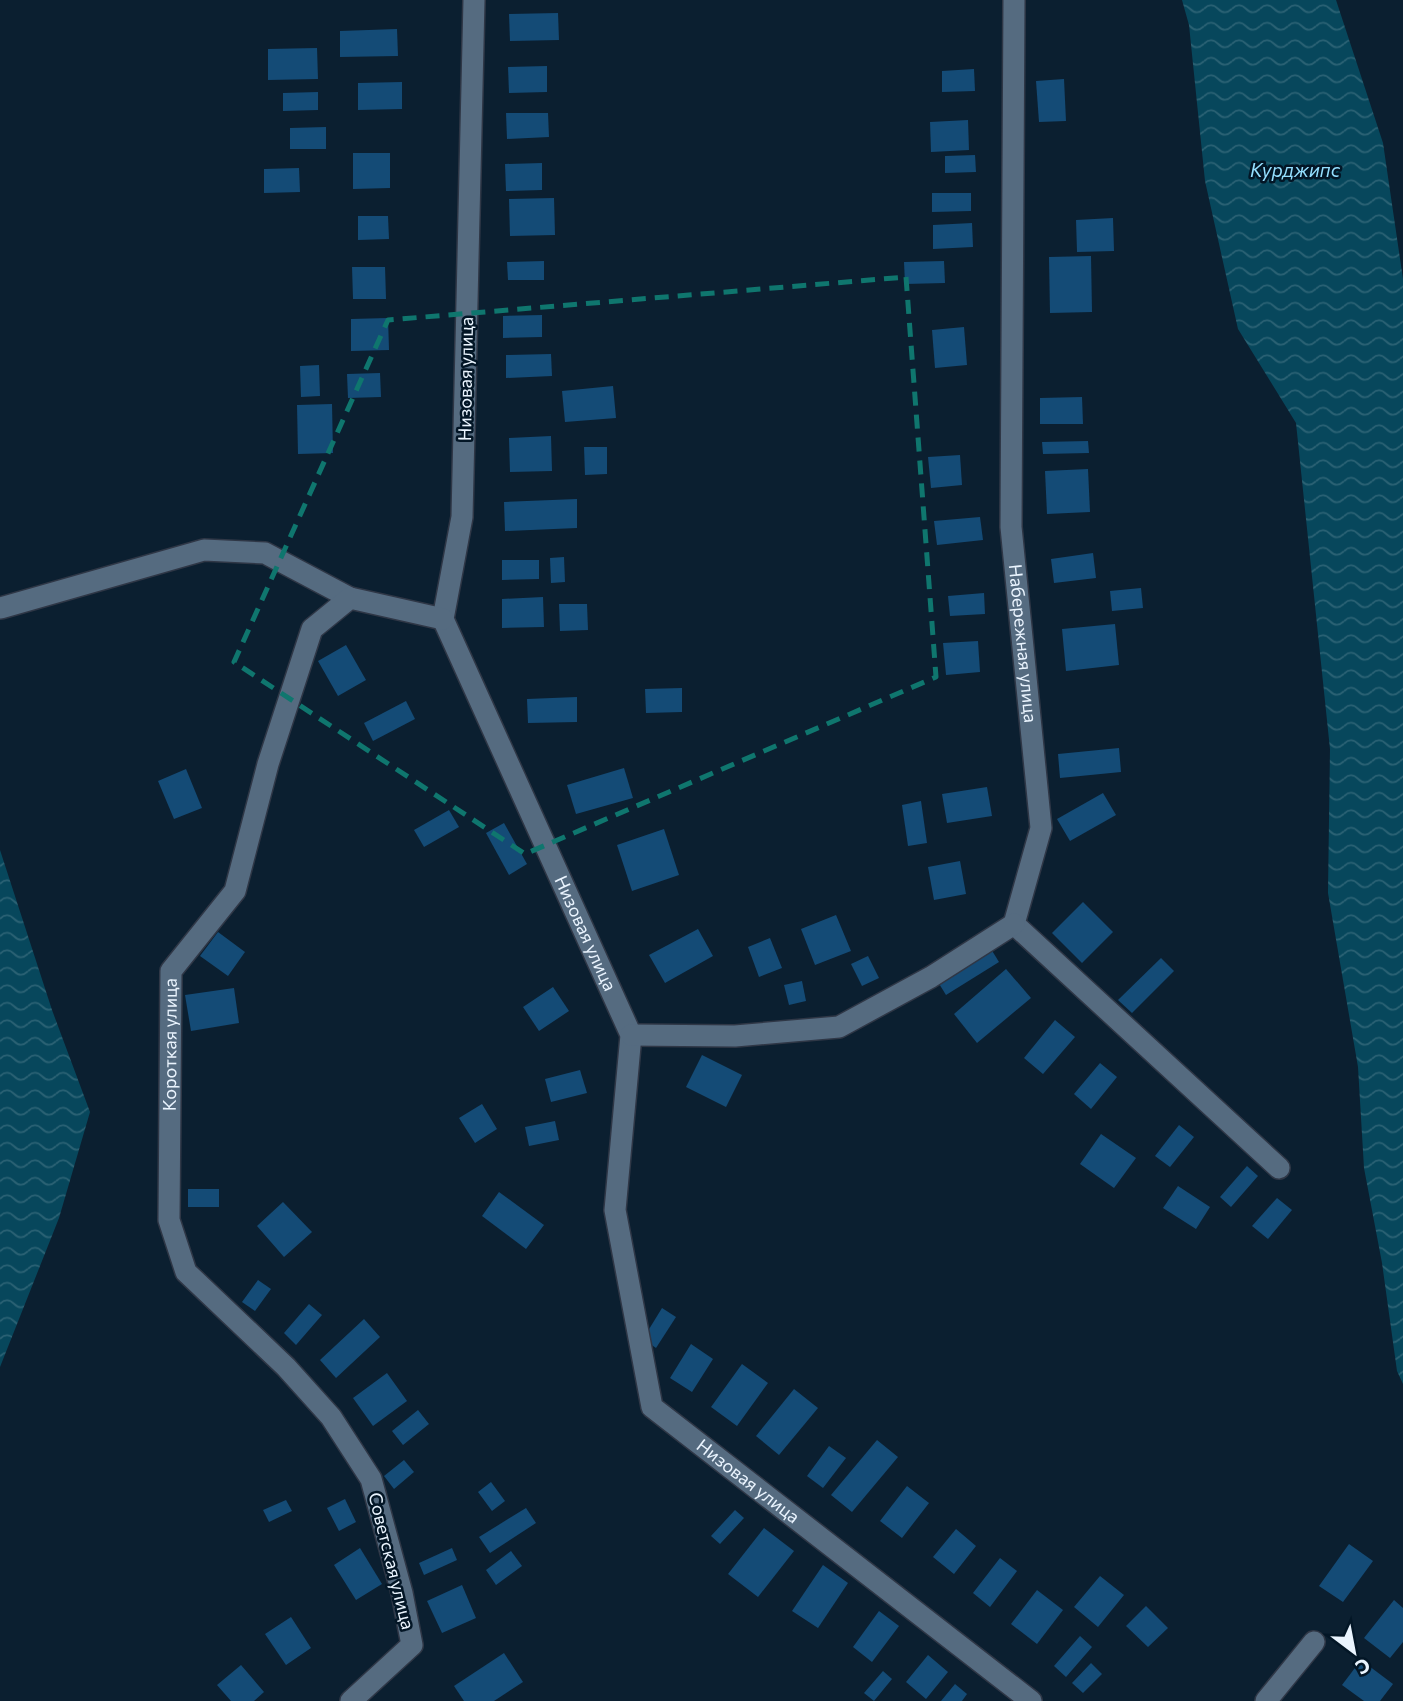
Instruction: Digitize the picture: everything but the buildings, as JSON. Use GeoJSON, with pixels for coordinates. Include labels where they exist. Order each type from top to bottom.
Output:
{"type":"FeatureCollection","features":[{"type":"Feature","properties":{"kind":"street","name":"Низовая улица"},"geometry":{"type":"LineString","coordinates":[[474,0],[462,517],[443,619],[631,1035],[615,1210],[652,1407],[1031,1701]]}},
{"type":"Feature","properties":{"kind":"street","name":"Набережная улица"},"geometry":{"type":"LineString","coordinates":[[1014,0],[1011,527],[1041,828],[1014,924]]}},
{"type":"Feature","properties":{"kind":"street"},"geometry":{"type":"LineString","coordinates":[[0,607],[204,550],[265,553],[350,598],[443,619]]}},
{"type":"Feature","properties":{"kind":"street","name":"Короткая улица"},"geometry":{"type":"LineString","coordinates":[[350,598],[312,629],[268,764],[235,891],[172,971],[169,1220],[186,1272],[286,1367],[331,1417],[371,1479]]}},
{"type":"Feature","properties":{"kind":"street"},"geometry":{"type":"LineString","coordinates":[[631,1035],[735,1036],[839,1027],[931,977],[1014,924],[1279,1168]]}},
{"type":"Feature","properties":{"kind":"street","name":"Советская улица"},"geometry":{"type":"LineString","coordinates":[[351,1701],[412,1645],[402,1593],[371,1479]]}},
{"type":"Feature","properties":{"kind":"street"},"geometry":{"type":"LineString","coordinates":[[1266,1701],[1314,1643]]}},
{"type":"Feature","properties":{"kind":"highlighted area"},"geometry":{"type":"Polygon","coordinates":[[[906,277],[936,677],[525,854],[234,662],[388,320],[906,277]]]}},
{"type":"Feature","properties":{"kind":"water","name":"Курджипс"},"geometry":{"type":"Polygon","coordinates":[[[1182,0],[1336,0],[1383,143],[1403,279],[1403,1384],[1397,1371],[1382,1263],[1364,1168],[1358,1067],[1328,893],[1330,749],[1296,423],[1238,329],[1205,181],[1189,25],[1182,0]]]}},
{"type":"Feature","properties":{"kind":"water"},"geometry":{"type":"Polygon","coordinates":[[[0,850],[52,1010],[90,1112],[59,1218],[0,1367],[0,850]]]}}]}
